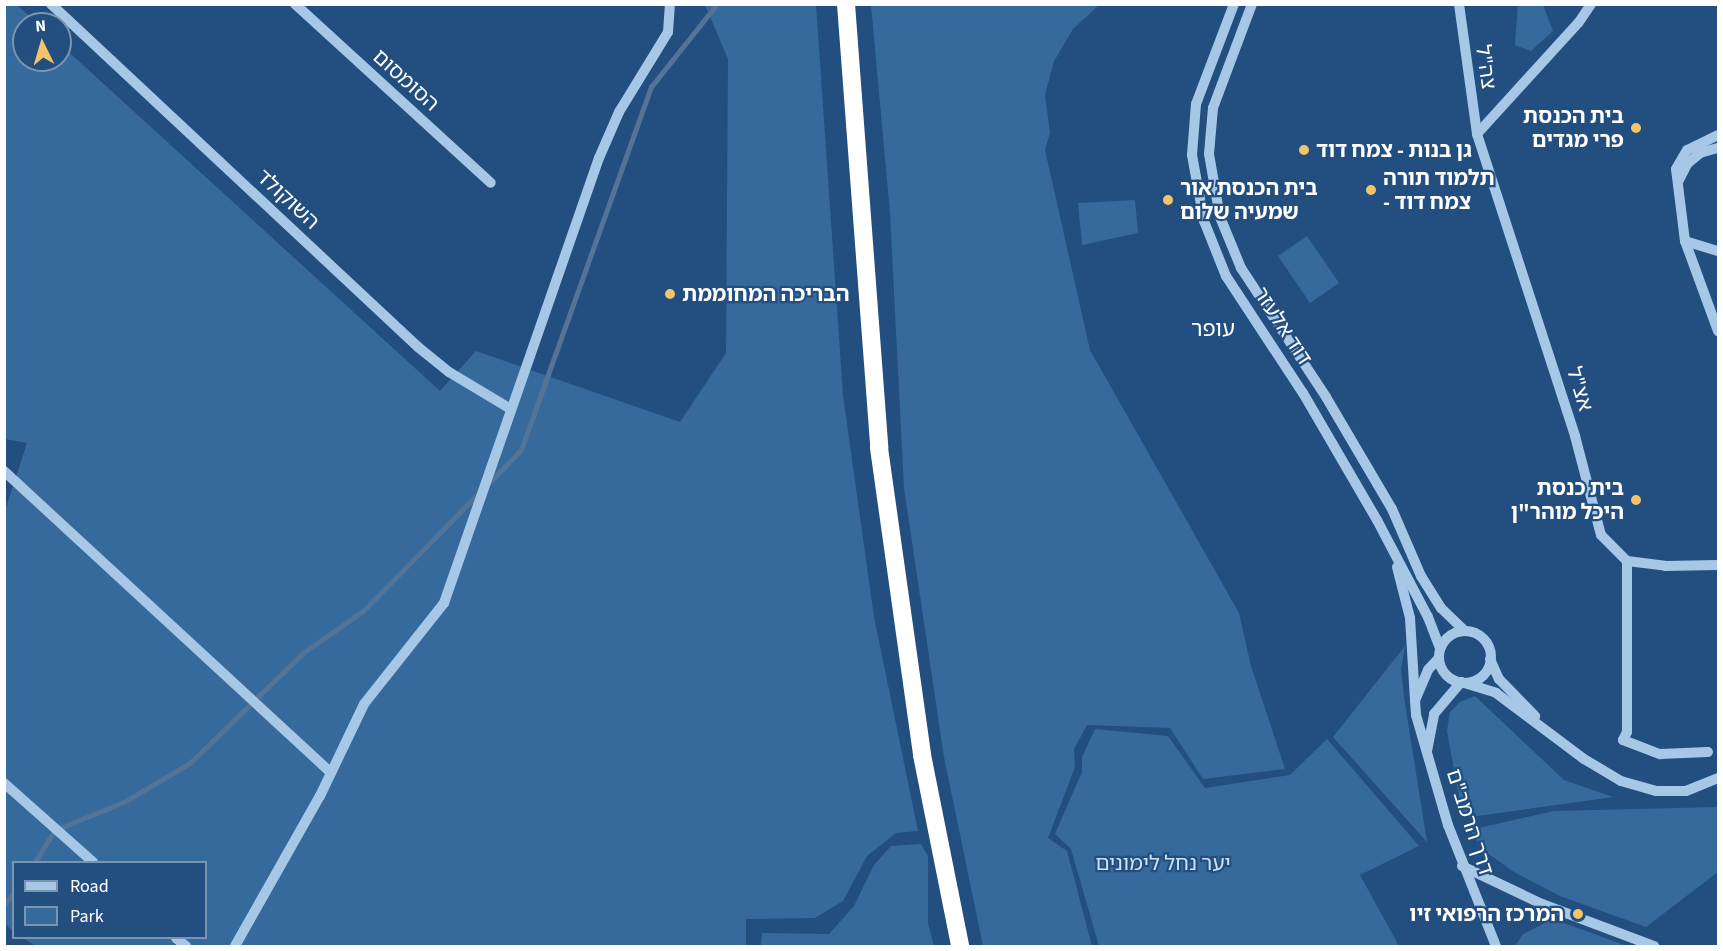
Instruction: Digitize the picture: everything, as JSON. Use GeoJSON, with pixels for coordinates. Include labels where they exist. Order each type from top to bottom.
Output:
{"type":"FeatureCollection","features":[{"type":"Feature","properties":{"kind":"highway"},"geometry":{"type":"LineString","coordinates":[[846,4],[881,458],[922,755],[960,946]]}},
{"type":"Feature","properties":{"kind":"street","name":"השוקולד"},"geometry":{"type":"LineString","coordinates":[[51,4],[418,348],[449,372],[509,408]]}},
{"type":"Feature","properties":{"kind":"street","name":"הסומסום"},"geometry":{"type":"LineString","coordinates":[[295,4],[491,183]]}},
{"type":"Feature","properties":{"kind":"street"},"geometry":{"type":"LineString","coordinates":[[235,946],[331,773],[364,704],[444,603],[509,408],[599,158],[619,112],[668,32],[670,4]]}},
{"type":"Feature","properties":{"kind":"street","name":"דוד אלעזר"},"geometry":{"type":"LineString","coordinates":[[1234,4],[1202,84],[1192,130],[1196,184],[1204,221],[1226,276],[1303,393],[1377,520],[1428,617],[1440,654]]}},
{"type":"Feature","properties":{"kind":"street","name":"דוד אלעזר"},"geometry":{"type":"LineString","coordinates":[[1252,4],[1213,108],[1209,154],[1220,217],[1241,268],[1326,397],[1392,509],[1441,609],[1465,631]]}},
{"type":"Feature","properties":{"kind":"street","name":"צה\"ל"},"geometry":{"type":"LineString","coordinates":[[1459,4],[1477,134]]}},
{"type":"Feature","properties":{"kind":"street"},"geometry":{"type":"LineString","coordinates":[[1477,134],[1580,22],[1591,4]]}},
{"type":"Feature","properties":{"kind":"street","name":"אצ\"ל"},"geometry":{"type":"LineString","coordinates":[[1477,134],[1581,456],[1601,535],[1627,561]]}},
{"type":"Feature","properties":{"kind":"street"},"geometry":{"type":"LineString","coordinates":[[1719,135],[1695,144],[1680,159],[1677,192],[1685,241],[1719,331]]}},
{"type":"Feature","properties":{"kind":"street"},"geometry":{"type":"LineString","coordinates":[[1677,192],[1687,164],[1700,153],[1719,148]]}},
{"type":"Feature","properties":{"kind":"street"},"geometry":{"type":"LineString","coordinates":[[1685,241],[1719,251]]}},
{"type":"Feature","properties":{"kind":"street"},"geometry":{"type":"LineString","coordinates":[[4,471],[331,773]]}},
{"type":"Feature","properties":{"kind":"street","name":"דרך הרמב\"ם"},"geometry":{"type":"LineString","coordinates":[[1377,520],[1396,566],[1410,618],[1415,700],[1427,754],[1462,866],[1490,941],[1496,946]]}},
{"type":"Feature","properties":{"kind":"street"},"geometry":{"type":"LineString","coordinates":[[1708,752],[1660,754],[1623,740],[1627,732],[1627,561],[1665,566],[1719,565]]}},
{"type":"Feature","properties":{"kind":"street"},"geometry":{"type":"LineString","coordinates":[[1415,700],[1428,670],[1440,654],[1448,637],[1465,631],[1481,636],[1499,679],[1558,741]]}},
{"type":"Feature","properties":{"kind":"street"},"geometry":{"type":"LineString","coordinates":[[1440,654],[1445,674],[1461,682],[1496,693],[1558,741],[1605,773],[1640,788],[1686,790],[1719,778]]}},
{"type":"Feature","properties":{"kind":"street"},"geometry":{"type":"LineString","coordinates":[[1461,682],[1483,675],[1490,659]]}},
{"type":"Feature","properties":{"kind":"street","name":"דרך הרמב\"ם"},"geometry":{"type":"LineString","coordinates":[[1427,754],[1434,714],[1461,682]]}},
{"type":"Feature","properties":{"kind":"street"},"geometry":{"type":"LineString","coordinates":[[4,783],[92,861]]}},
{"type":"Feature","properties":{"kind":"street"},"geometry":{"type":"LineString","coordinates":[[1462,866],[1542,904],[1654,946]]}},
{"type":"Feature","properties":{"kind":"street","name":"דרך הרמב\"ם"},"geometry":{"type":"LineString","coordinates":[[1490,941],[1497,937],[1502,946]]}},
{"type":"Feature","properties":{"kind":"green space"},"geometry":{"type":"Polygon","coordinates":[[[5,5],[17,5],[25,12],[12,12],[12,72],[72,72],[72,55],[440,391],[476,351],[680,422],[726,353],[728,59],[705,5],[816,5],[843,395],[874,617],[918,831],[896,833],[867,856],[843,901],[815,918],[746,919],[746,946],[36,946],[25,939],[207,939],[207,861],[12,861],[12,930],[5,924],[4,514],[27,443],[5,439],[5,5]]]}},
{"type":"Feature","properties":{"kind":"green space"},"geometry":{"type":"Polygon","coordinates":[[[871,5],[1099,5],[1073,29],[1054,61],[1045,95],[1050,133],[1045,150],[1090,350],[1239,613],[1251,666],[1285,769],[1203,779],[1170,728],[1087,725],[1074,749],[1075,767],[1048,838],[1067,851],[1092,946],[983,946],[944,757],[904,488],[890,213],[871,5]]]}},
{"type":"Feature","properties":{"kind":"green space"},"geometry":{"type":"Polygon","coordinates":[[[1518,5],[1543,5],[1553,31],[1531,51],[1515,45],[1518,5]]]}},
{"type":"Feature","properties":{"kind":"green space"},"geometry":{"type":"Polygon","coordinates":[[[1135,200],[1138,233],[1082,245],[1078,203],[1135,200]]]}},
{"type":"Feature","properties":{"kind":"green space"},"geometry":{"type":"Polygon","coordinates":[[[1307,236],[1339,283],[1310,303],[1278,256],[1307,236]]]}},
{"type":"Feature","properties":{"kind":"green space"},"geometry":{"type":"Polygon","coordinates":[[[1405,646],[1401,669],[1404,697],[1427,842],[1333,737],[1405,646]]]}},
{"type":"Feature","properties":{"kind":"green space"},"geometry":{"type":"Polygon","coordinates":[[[1475,696],[1564,780],[1613,797],[1463,818],[1447,731],[1450,712],[1460,702],[1475,696]]]}},
{"type":"Feature","properties":{"kind":"green space","name":"יער נחל לימונים"},"geometry":{"type":"Polygon","coordinates":[[[1095,729],[1168,736],[1205,788],[1290,775],[1327,739],[1419,846],[1360,875],[1399,946],[1099,946],[1071,849],[1055,834],[1082,772],[1082,757],[1095,729]]]}},
{"type":"Feature","properties":{"kind":"green space"},"geometry":{"type":"Polygon","coordinates":[[[1718,807],[1718,872],[1646,927],[1560,896],[1514,872],[1483,850],[1470,830],[1554,811],[1718,807]]]}},
{"type":"Feature","properties":{"kind":"green space"},"geometry":{"type":"Polygon","coordinates":[[[921,844],[928,856],[928,923],[934,946],[761,946],[762,933],[829,934],[854,906],[874,865],[891,846],[921,844]]]}},
{"type":"Feature","properties":{"kind":"green space"},"geometry":{"type":"Polygon","coordinates":[[[1547,922],[1564,923],[1627,946],[1515,946],[1523,934],[1547,922]]]}},
{"type":"Feature","properties":{"kind":"waterway"},"geometry":{"type":"LineString","coordinates":[[489,483],[521,450],[651,87],[717,4]]}},
{"type":"Feature","properties":{"kind":"waterway"},"geometry":{"type":"LineString","coordinates":[[36,861],[55,830],[124,802],[190,763],[303,653],[363,611],[479,493]]}},
{"type":"Feature","properties":{"kind":"waterway"},"geometry":{"type":"LineString","coordinates":[[4,905],[12,895]]}},
{"type":"Feature","properties":{"kind":"place","name":"בית הכנסת פרי מגדים"},"geometry":{"type":"Point","coordinates":[1636,128]}},
{"type":"Feature","properties":{"kind":"place","name":"גן בנות - צמח דוד"},"geometry":{"type":"Point","coordinates":[1304,150]}},
{"type":"Feature","properties":{"kind":"place","name":"תלמוד תורה - צמח דוד"},"geometry":{"type":"Point","coordinates":[1371,190]}},
{"type":"Feature","properties":{"kind":"place","name":"בית הכנסת אור שמעיה שלום"},"geometry":{"type":"Point","coordinates":[1168,200]}},
{"type":"Feature","properties":{"kind":"place","name":"הבריכה המחוממת"},"geometry":{"type":"Point","coordinates":[670,294]}},
{"type":"Feature","properties":{"kind":"place","name":"בית כנסת היכל מוהר\"ן"},"geometry":{"type":"Point","coordinates":[1636,500]}},
{"type":"Feature","properties":{"kind":"place","name":"המרכז הרפואי זיו"},"geometry":{"type":"Point","coordinates":[1578,914]}},
{"type":"Feature","properties":{"kind":"district","name":"עופר"},"geometry":{"type":"Point","coordinates":[1213,330]}}]}
